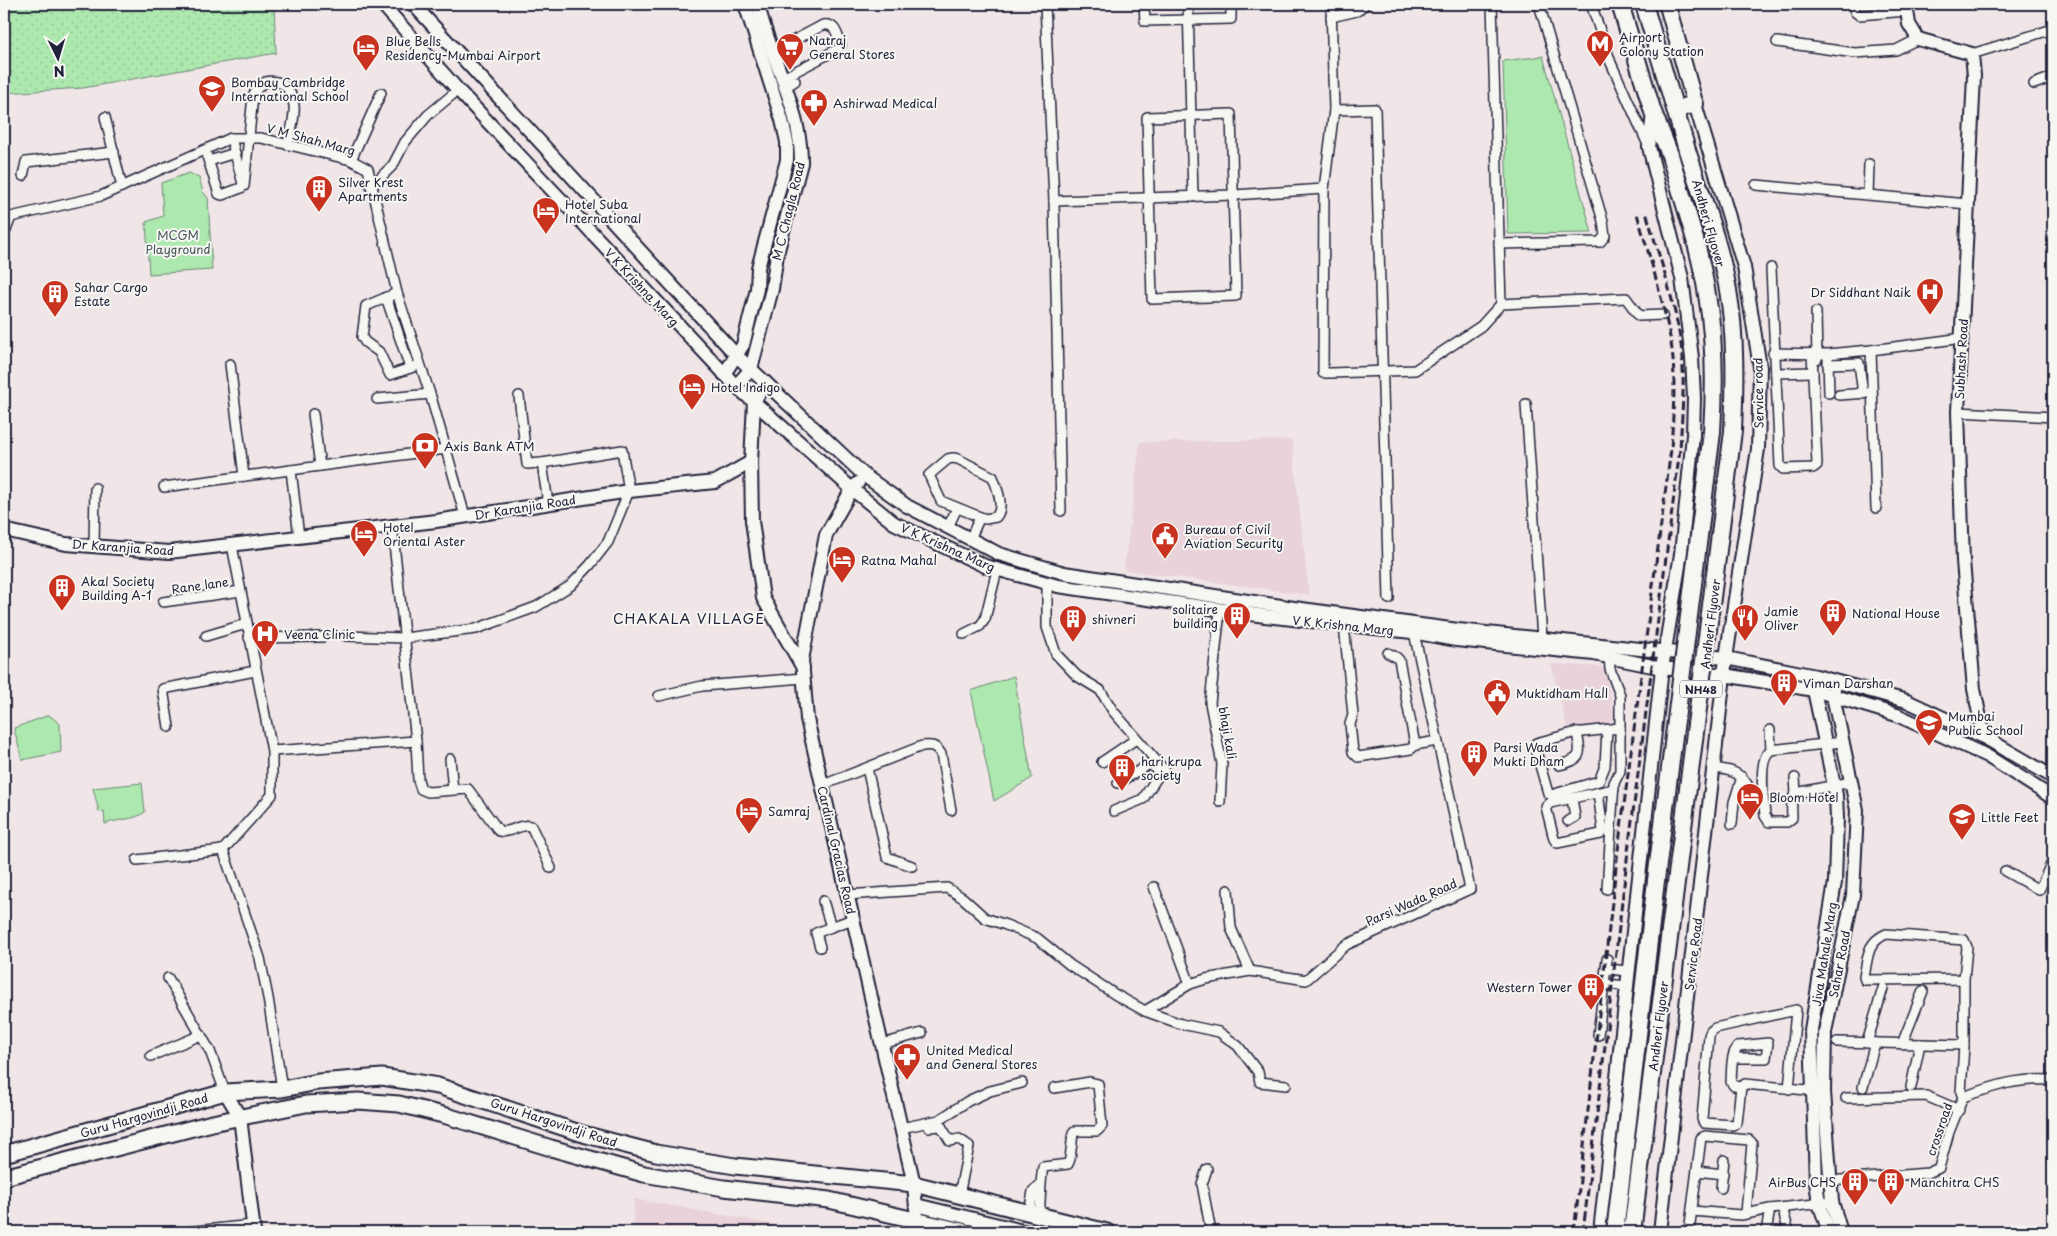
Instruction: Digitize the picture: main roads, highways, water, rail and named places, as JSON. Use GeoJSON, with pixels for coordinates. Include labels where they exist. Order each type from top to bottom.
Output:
{"type":"FeatureCollection","features":[{"type":"Feature","properties":{"kind":"highway","name":"Andheri Flyover"},"geometry":{"type":"LineString","coordinates":[[1615,1232],[1657,872],[1712,432],[1714,388],[1712,337],[1707,294],[1670,155],[1653,112],[1620,4]]}},
{"type":"Feature","properties":{"kind":"highway","name":"NH48"},"geometry":{"type":"LineString","coordinates":[[1644,4],[1676,109]]}},
{"type":"Feature","properties":{"kind":"highway"},"geometry":{"type":"LineString","coordinates":[[1676,109],[1696,104]]}},
{"type":"Feature","properties":{"kind":"highway","name":"Andheri Flyover"},"geometry":{"type":"LineString","coordinates":[[1632,1232],[1733,432],[1735,388],[1733,335],[1728,289],[1676,109]]}},
{"type":"Feature","properties":{"kind":"main road"},"geometry":{"type":"LineString","coordinates":[[1667,4],[1696,104]]}},
{"type":"Feature","properties":{"kind":"main road","name":"Guru Hargovindji Road"},"geometry":{"type":"LineString","coordinates":[[4,1154],[225,1092],[282,1089],[318,1082],[382,1077],[438,1086],[583,1134],[656,1153],[736,1166],[914,1184],[1107,1232]]}},
{"type":"Feature","properties":{"kind":"main road","name":"Guru Hargovindji Road"},"geometry":{"type":"LineString","coordinates":[[4,1178],[212,1123],[306,1104],[358,1101],[399,1104],[448,1116],[644,1174],[724,1188],[829,1200],[966,1232]]}},
{"type":"Feature","properties":{"kind":"railway"},"geometry":{"type":"LineString","coordinates":[[1583,1232],[1628,851],[1680,449],[1683,379],[1680,338],[1669,290],[1646,212]]}},
{"type":"Feature","properties":{"kind":"railway"},"geometry":{"type":"LineString","coordinates":[[1574,1232],[1618,850],[1671,449],[1674,393],[1670,337],[1637,214]]}},
{"type":"Feature","properties":{"kind":"place","name":"Airport Colony Station"},"geometry":{"type":"Point","coordinates":[1600,68]}},
{"type":"Feature","properties":{"kind":"place","name":"Natraj General Stores"},"geometry":{"type":"Point","coordinates":[790,71]}},
{"type":"Feature","properties":{"kind":"place","name":"Blue Bells Residency-Mumbai Airport"},"geometry":{"type":"Point","coordinates":[366,72]}},
{"type":"Feature","properties":{"kind":"place","name":"Bombay Cambridge International School"},"geometry":{"type":"Point","coordinates":[212,113]}},
{"type":"Feature","properties":{"kind":"place","name":"Ashirwad Medical"},"geometry":{"type":"Point","coordinates":[814,127]}},
{"type":"Feature","properties":{"kind":"place","name":"Silver Krest Apartments"},"geometry":{"type":"Point","coordinates":[319,213]}},
{"type":"Feature","properties":{"kind":"place","name":"Hotel Suba International"},"geometry":{"type":"Point","coordinates":[546,235]}},
{"type":"Feature","properties":{"kind":"place","name":"Dr Siddhant Naik"},"geometry":{"type":"Point","coordinates":[1930,316]}},
{"type":"Feature","properties":{"kind":"place","name":"Sahar Cargo Estate"},"geometry":{"type":"Point","coordinates":[55,318]}},
{"type":"Feature","properties":{"kind":"place","name":"Hotel Indigo"},"geometry":{"type":"Point","coordinates":[692,411]}},
{"type":"Feature","properties":{"kind":"place","name":"Axis Bank ATM"},"geometry":{"type":"Point","coordinates":[425,470]}},
{"type":"Feature","properties":{"kind":"place","name":"Hotel Oriental Aster"},"geometry":{"type":"Point","coordinates":[364,558]}},
{"type":"Feature","properties":{"kind":"place","name":"Bureau of Civil Aviation Security"},"geometry":{"type":"Point","coordinates":[1165,560]}},
{"type":"Feature","properties":{"kind":"place","name":"Ratna Mahal"},"geometry":{"type":"Point","coordinates":[842,584]}},
{"type":"Feature","properties":{"kind":"place","name":"Akal Society Building A-1"},"geometry":{"type":"Point","coordinates":[62,612]}},
{"type":"Feature","properties":{"kind":"place","name":"National House"},"geometry":{"type":"Point","coordinates":[1833,637]}},
{"type":"Feature","properties":{"kind":"place","name":"solitaire building"},"geometry":{"type":"Point","coordinates":[1237,640]}},
{"type":"Feature","properties":{"kind":"place","name":"Jamie Oliver"},"geometry":{"type":"Point","coordinates":[1745,642]}},
{"type":"Feature","properties":{"kind":"place","name":"shivneri"},"geometry":{"type":"Point","coordinates":[1073,643]}},
{"type":"Feature","properties":{"kind":"place","name":"Veena Clinic"},"geometry":{"type":"Point","coordinates":[265,658]}},
{"type":"Feature","properties":{"kind":"place","name":"Viman Darshan"},"geometry":{"type":"Point","coordinates":[1784,707]}},
{"type":"Feature","properties":{"kind":"place","name":"Muktidham Hall"},"geometry":{"type":"Point","coordinates":[1497,717]}},
{"type":"Feature","properties":{"kind":"place","name":"Mumbai Public School"},"geometry":{"type":"Point","coordinates":[1929,747]}},
{"type":"Feature","properties":{"kind":"place","name":"Parsi Wada Mukti Dham"},"geometry":{"type":"Point","coordinates":[1474,778]}},
{"type":"Feature","properties":{"kind":"place","name":"hari krupa society"},"geometry":{"type":"Point","coordinates":[1122,792]}},
{"type":"Feature","properties":{"kind":"place","name":"Bloom Hotel"},"geometry":{"type":"Point","coordinates":[1750,821]}},
{"type":"Feature","properties":{"kind":"place","name":"Samraj"},"geometry":{"type":"Point","coordinates":[749,835]}},
{"type":"Feature","properties":{"kind":"place","name":"Little Feet"},"geometry":{"type":"Point","coordinates":[1962,841]}},
{"type":"Feature","properties":{"kind":"place","name":"Western Tower"},"geometry":{"type":"Point","coordinates":[1591,1011]}},
{"type":"Feature","properties":{"kind":"place","name":"United Medical and General Stores"},"geometry":{"type":"Point","coordinates":[907,1081]}},
{"type":"Feature","properties":{"kind":"place","name":"AirBus CHS"},"geometry":{"type":"Point","coordinates":[1855,1206]}},
{"type":"Feature","properties":{"kind":"place","name":"Manchitra CHS"},"geometry":{"type":"Point","coordinates":[1891,1206]}},
{"type":"Feature","properties":{"kind":"district","name":"CHAKALA VILLAGE"},"geometry":{"type":"Point","coordinates":[689,618]}},
{"type":"Feature","properties":{"kind":"park label","name":"MCGM Playground"},"geometry":{"type":"Point","coordinates":[178,242]}}]}
